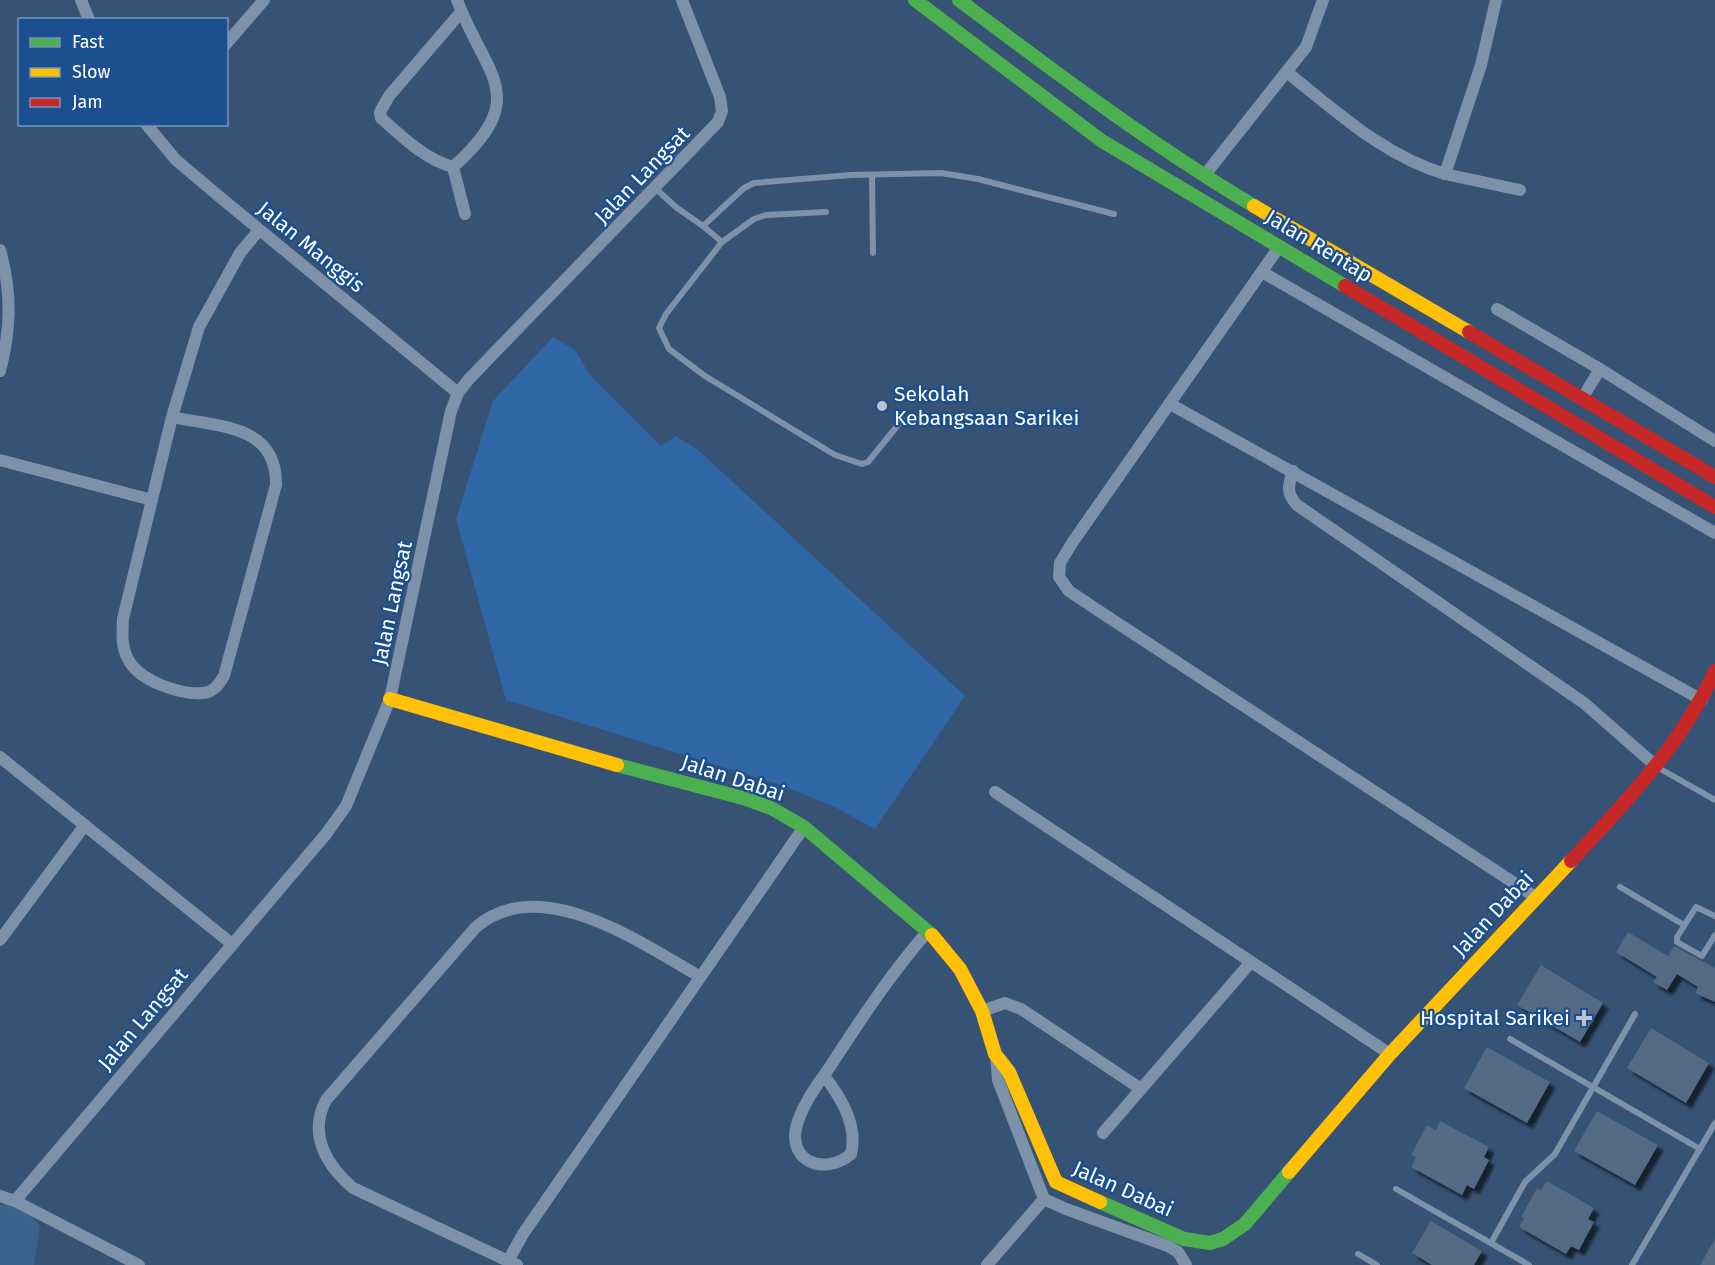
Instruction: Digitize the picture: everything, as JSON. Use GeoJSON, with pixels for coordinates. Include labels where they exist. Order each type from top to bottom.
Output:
{"type":"FeatureCollection","features":[{"type":"Feature","properties":{"kind":"main road","name":"Jalan Rentap"},"geometry":{"type":"LineString","coordinates":[[915,0],[1102,141],[1715,507]]}},
{"type":"Feature","properties":{"kind":"main road","name":"Jalan Rentap"},"geometry":{"type":"LineString","coordinates":[[959,0],[1111,114],[1204,176],[1583,397],[1715,477]]}},
{"type":"Feature","properties":{"kind":"main road","name":"Jalan Dabai"},"geometry":{"type":"LineString","coordinates":[[390,699],[575,754],[743,798],[771,808],[804,827],[928,931],[960,969],[982,1011],[996,1054],[1009,1072],[1056,1182],[1184,1239],[1203,1244],[1217,1243],[1245,1224],[1390,1054],[1641,786],[1702,700],[1715,670]]}},
{"type":"Feature","properties":{"kind":"street"},"geometry":{"type":"LineString","coordinates":[[81,0],[88,18]]}},
{"type":"Feature","properties":{"kind":"street"},"geometry":{"type":"LineString","coordinates":[[228,42],[264,0]]}},
{"type":"Feature","properties":{"kind":"street"},"geometry":{"type":"LineString","coordinates":[[453,167],[485,133],[498,102],[498,90],[491,72],[456,0]]}},
{"type":"Feature","properties":{"kind":"street","name":"Jalan Langsat"},"geometry":{"type":"LineString","coordinates":[[15,1201],[326,834],[346,806],[390,699],[451,411],[458,393],[469,379],[710,134],[722,111],[713,75],[682,0]]}},
{"type":"Feature","properties":{"kind":"street"},"geometry":{"type":"LineString","coordinates":[[1204,176],[1273,88],[1288,73],[1306,47],[1319,18],[1323,0]]}},
{"type":"Feature","properties":{"kind":"street"},"geometry":{"type":"LineString","coordinates":[[1445,174],[1481,65],[1496,0]]}},
{"type":"Feature","properties":{"kind":"street"},"geometry":{"type":"LineString","coordinates":[[453,167],[440,163],[423,152],[381,118],[380,112],[389,96],[461,12]]}},
{"type":"Feature","properties":{"kind":"street"},"geometry":{"type":"LineString","coordinates":[[1288,73],[1368,136],[1416,164],[1445,174],[1520,190]]}},
{"type":"Feature","properties":{"kind":"street","name":"Jalan Manggis"},"geometry":{"type":"LineString","coordinates":[[152,127],[176,160],[458,393]]}},
{"type":"Feature","properties":{"kind":"street"},"geometry":{"type":"LineString","coordinates":[[453,167],[465,214]]}},
{"type":"Feature","properties":{"kind":"street"},"geometry":{"type":"LineString","coordinates":[[172,417],[251,436],[268,449],[276,468],[276,485],[224,676],[216,688],[204,693],[182,691],[142,675],[131,664],[123,648],[123,619],[172,417],[199,327],[240,253],[259,230]]}},
{"type":"Feature","properties":{"kind":"street"},"geometry":{"type":"LineString","coordinates":[[1279,247],[1072,543],[1060,563],[1059,576],[1069,591],[1102,614],[1537,898]]}},
{"type":"Feature","properties":{"kind":"street"},"geometry":{"type":"LineString","coordinates":[[0,250],[9,288],[11,316],[0,371]]}},
{"type":"Feature","properties":{"kind":"street"},"geometry":{"type":"LineString","coordinates":[[1262,272],[1715,533]]}},
{"type":"Feature","properties":{"kind":"street"},"geometry":{"type":"LineString","coordinates":[[1497,309],[1600,369],[1715,441]]}},
{"type":"Feature","properties":{"kind":"street"},"geometry":{"type":"LineString","coordinates":[[1583,397],[1600,369]]}},
{"type":"Feature","properties":{"kind":"street"},"geometry":{"type":"LineString","coordinates":[[1170,404],[1702,700]]}},
{"type":"Feature","properties":{"kind":"street"},"geometry":{"type":"LineString","coordinates":[[0,460],[152,500]]}},
{"type":"Feature","properties":{"kind":"street"},"geometry":{"type":"LineString","coordinates":[[1293,471],[1288,489],[1290,497],[1297,505],[1584,703],[1656,766]]}},
{"type":"Feature","properties":{"kind":"street"},"geometry":{"type":"LineString","coordinates":[[0,757],[232,944]]}},
{"type":"Feature","properties":{"kind":"street"},"geometry":{"type":"LineString","coordinates":[[995,792],[1390,1054]]}},
{"type":"Feature","properties":{"kind":"street"},"geometry":{"type":"LineString","coordinates":[[0,940],[85,825]]}},
{"type":"Feature","properties":{"kind":"street"},"geometry":{"type":"LineString","coordinates":[[699,976],[611,927],[577,914],[540,906],[516,906],[491,914],[476,927],[326,1100],[318,1114],[318,1132],[323,1151],[335,1172],[353,1188],[512,1263],[523,1234],[804,827]]}},
{"type":"Feature","properties":{"kind":"street"},"geometry":{"type":"LineString","coordinates":[[824,1076],[843,1104],[853,1138],[851,1154],[835,1163],[824,1164],[802,1157],[795,1150],[794,1137],[797,1122],[814,1088],[876,996],[928,931]]}},
{"type":"Feature","properties":{"kind":"street"},"geometry":{"type":"LineString","coordinates":[[1103,1133],[1251,962]]}},
{"type":"Feature","properties":{"kind":"street"},"geometry":{"type":"LineString","coordinates":[[982,1011],[1005,1003],[1021,1009],[1141,1089]]}},
{"type":"Feature","properties":{"kind":"street"},"geometry":{"type":"LineString","coordinates":[[996,1054],[998,1080],[1044,1198],[1066,1209],[1168,1246],[1178,1252],[1185,1265]]}},
{"type":"Feature","properties":{"kind":"street"},"geometry":{"type":"LineString","coordinates":[[0,1196],[15,1201],[139,1265]]}},
{"type":"Feature","properties":{"kind":"street"},"geometry":{"type":"LineString","coordinates":[[987,1265],[1044,1198]]}},
{"type":"Feature","properties":{"kind":"lane"},"geometry":{"type":"LineString","coordinates":[[703,226],[744,188],[754,183],[872,175],[941,173],[978,179],[1114,214]]}},
{"type":"Feature","properties":{"kind":"lane"},"geometry":{"type":"LineString","coordinates":[[872,175],[873,253]]}},
{"type":"Feature","properties":{"kind":"lane"},"geometry":{"type":"LineString","coordinates":[[656,189],[722,242]]}},
{"type":"Feature","properties":{"kind":"lane"},"geometry":{"type":"LineString","coordinates":[[826,212],[766,215],[754,219],[722,242],[666,314],[659,328],[669,349],[705,376],[835,455],[855,463],[868,462],[902,420]]}},
{"type":"Feature","properties":{"kind":"lane"},"geometry":{"type":"LineString","coordinates":[[1656,766],[1715,800]]}},
{"type":"Feature","properties":{"kind":"lane"},"geometry":{"type":"LineString","coordinates":[[1620,887],[1684,925]]}},
{"type":"Feature","properties":{"kind":"lane"},"geometry":{"type":"LineString","coordinates":[[1714,939],[1702,956],[1680,946],[1677,937],[1696,907],[1715,916]]}},
{"type":"Feature","properties":{"kind":"lane"},"geometry":{"type":"LineString","coordinates":[[1491,1243],[1526,1182],[1555,1154],[1635,1014]]}},
{"type":"Feature","properties":{"kind":"lane"},"geometry":{"type":"LineString","coordinates":[[1510,1039],[1700,1149]]}},
{"type":"Feature","properties":{"kind":"lane"},"geometry":{"type":"LineString","coordinates":[[1632,1265],[1715,1123]]}},
{"type":"Feature","properties":{"kind":"lane"},"geometry":{"type":"LineString","coordinates":[[1396,1189],[1525,1264]]}},
{"type":"Feature","properties":{"kind":"lane"},"geometry":{"type":"LineString","coordinates":[[1358,1254],[1377,1265]]}},
{"type":"Feature","properties":{"kind":"shaded area"},"geometry":{"type":"Polygon","coordinates":[[[553,337],[575,350],[590,375],[661,446],[676,436],[698,450],[965,696],[875,829],[833,806],[778,784],[506,700],[456,519],[493,401],[553,337]]]}},
{"type":"Feature","properties":{"kind":"shaded area"},"geometry":{"type":"Polygon","coordinates":[[[7,1204],[30,1214],[40,1226],[34,1265],[0,1265],[0,1205],[7,1204]]]}},
{"type":"Feature","properties":{"kind":"building"},"geometry":{"type":"Polygon","coordinates":[[[1628,932],[1668,956],[1674,946],[1715,968],[1715,1002],[1695,993],[1698,987],[1677,974],[1667,990],[1653,982],[1657,977],[1616,952],[1628,932]]]}},
{"type":"Feature","properties":{"kind":"building"},"geometry":{"type":"Polygon","coordinates":[[[1541,965],[1603,1003],[1580,1042],[1517,1005],[1541,965]]]}},
{"type":"Feature","properties":{"kind":"building"},"geometry":{"type":"Polygon","coordinates":[[[1651,1028],[1709,1063],[1686,1103],[1627,1068],[1651,1028]]]}},
{"type":"Feature","properties":{"kind":"building"},"geometry":{"type":"Polygon","coordinates":[[[1487,1047],[1550,1082],[1527,1123],[1464,1088],[1487,1047]]]}},
{"type":"Feature","properties":{"kind":"building"},"geometry":{"type":"Polygon","coordinates":[[[1597,1111],[1658,1145],[1635,1185],[1574,1151],[1597,1111]]]}},
{"type":"Feature","properties":{"kind":"building"},"geometry":{"type":"Polygon","coordinates":[[[1440,1121],[1489,1147],[1484,1157],[1489,1160],[1474,1189],[1467,1185],[1462,1195],[1411,1167],[1416,1157],[1411,1155],[1427,1125],[1436,1130],[1440,1121]]]}},
{"type":"Feature","properties":{"kind":"building"},"geometry":{"type":"Polygon","coordinates":[[[1547,1181],[1594,1208],[1588,1219],[1594,1222],[1579,1250],[1571,1246],[1566,1254],[1519,1227],[1524,1218],[1521,1217],[1537,1188],[1541,1190],[1547,1181]]]}},
{"type":"Feature","properties":{"kind":"building"},"geometry":{"type":"Polygon","coordinates":[[[1431,1221],[1482,1251],[1474,1265],[1432,1265],[1412,1253],[1431,1221]]]}},
{"type":"Feature","properties":{"kind":"building"},"geometry":{"type":"Polygon","coordinates":[[[1715,1239],[1715,1265],[1700,1265],[1715,1239]]]}},
{"type":"Feature","properties":{"kind":"traffic: fast"},"geometry":{"type":"LineString","coordinates":[[915,0],[1102,141],[1345,286]]}},
{"type":"Feature","properties":{"kind":"traffic: fast"},"geometry":{"type":"LineString","coordinates":[[959,0],[1140,133],[1254,206]]}},
{"type":"Feature","properties":{"kind":"traffic: fast"},"geometry":{"type":"LineString","coordinates":[[617,765],[743,798],[771,808],[804,827],[932,935]]}},
{"type":"Feature","properties":{"kind":"traffic: fast"},"geometry":{"type":"LineString","coordinates":[[1100,1202],[1184,1239],[1210,1243],[1223,1239],[1245,1224],[1289,1172]]}},
{"type":"Feature","properties":{"kind":"traffic: slow"},"geometry":{"type":"LineString","coordinates":[[1254,206],[1469,332]]}},
{"type":"Feature","properties":{"kind":"traffic: slow"},"geometry":{"type":"LineString","coordinates":[[390,699],[617,765]]}},
{"type":"Feature","properties":{"kind":"traffic: slow"},"geometry":{"type":"LineString","coordinates":[[1289,1172],[1390,1054],[1571,861]]}},
{"type":"Feature","properties":{"kind":"traffic: slow"},"geometry":{"type":"LineString","coordinates":[[932,935],[960,969],[982,1011],[995,1054],[1009,1072],[1056,1182],[1100,1202]]}},
{"type":"Feature","properties":{"kind":"traffic: jam"},"geometry":{"type":"LineString","coordinates":[[1345,286],[1715,507]]}},
{"type":"Feature","properties":{"kind":"traffic: jam"},"geometry":{"type":"LineString","coordinates":[[1469,332],[1715,477]]}},
{"type":"Feature","properties":{"kind":"traffic: jam"},"geometry":{"type":"LineString","coordinates":[[1571,861],[1651,772],[1702,698],[1715,671]]}},
{"type":"Feature","properties":{"kind":"place","name":"Sekolah Kebangsaan Sarikei"},"geometry":{"type":"Point","coordinates":[882,406]}},
{"type":"Feature","properties":{"kind":"place","name":"Hospital Sarikei"},"geometry":{"type":"Point","coordinates":[1584,1018]}}]}
